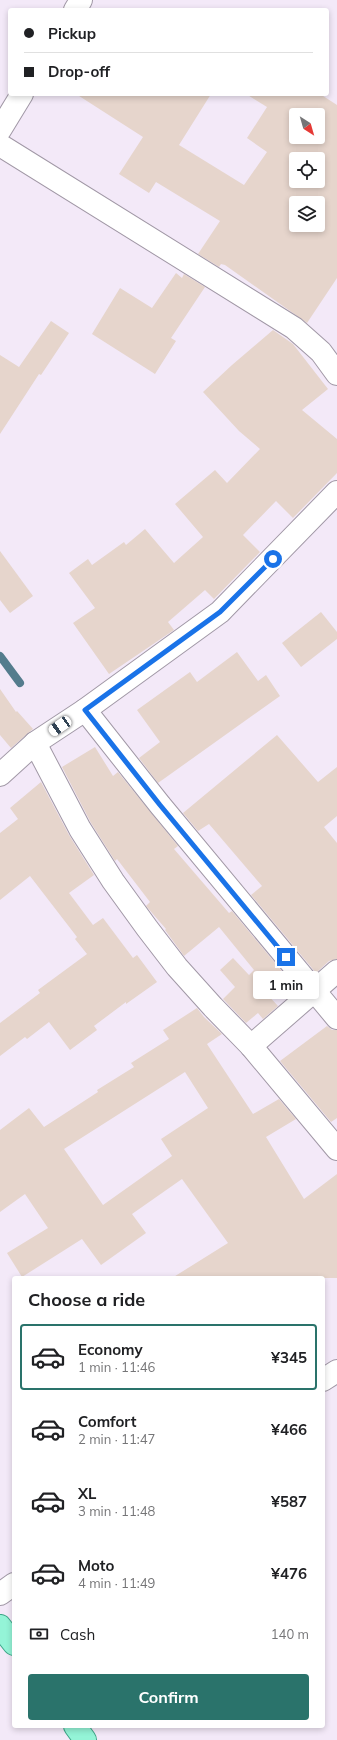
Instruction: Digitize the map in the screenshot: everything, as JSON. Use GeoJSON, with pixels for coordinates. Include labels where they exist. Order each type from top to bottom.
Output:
{"type":"FeatureCollection","features":[{"type":"Feature","properties":{"kind":"main road"},"geometry":{"type":"LineString","coordinates":[[0,1626],[12,1641]]}},
{"type":"Feature","properties":{"kind":"main road"},"geometry":{"type":"LineString","coordinates":[[76,1728],[85,1740]]}},
{"type":"Feature","properties":{"kind":"street"},"geometry":{"type":"LineString","coordinates":[[0,130],[21,96]]}},
{"type":"Feature","properties":{"kind":"street"},"geometry":{"type":"LineString","coordinates":[[0,145],[294,328],[321,352],[337,374]]}},
{"type":"Feature","properties":{"kind":"street"},"geometry":{"type":"LineString","coordinates":[[0,775],[35,743],[85,710],[220,612],[337,492]]}},
{"type":"Feature","properties":{"kind":"street"},"geometry":{"type":"LineString","coordinates":[[85,710],[165,811],[337,1018]]}},
{"type":"Feature","properties":{"kind":"street"},"geometry":{"type":"LineString","coordinates":[[35,743],[80,829],[118,887],[178,967],[212,1008],[251,1046],[337,1149]]}},
{"type":"Feature","properties":{"kind":"street"},"geometry":{"type":"LineString","coordinates":[[251,1046],[315,992],[337,971]]}},
{"type":"Feature","properties":{"kind":"street"},"geometry":{"type":"LineString","coordinates":[[325,1379],[337,1372]]}},
{"type":"Feature","properties":{"kind":"street"},"geometry":{"type":"LineString","coordinates":[[0,1594],[12,1585]]}},
{"type":"Feature","properties":{"kind":"building"},"geometry":{"type":"Polygon","coordinates":[[[79,96],[210,96],[179,145],[244,185],[267,152],[247,138],[267,107],[249,96],[323,96],[337,105],[337,278],[307,323],[225,265],[221,264],[219,267],[198,254],[220,221],[156,182],[149,193],[119,174],[143,137],[79,96]]]}},
{"type":"Feature","properties":{"kind":"building"},"geometry":{"type":"Polygon","coordinates":[[[176,273],[182,278],[184,274],[205,287],[171,338],[176,341],[155,374],[92,334],[120,288],[152,308],[176,273]]]}},
{"type":"Feature","properties":{"kind":"building"},"geometry":{"type":"Polygon","coordinates":[[[51,321],[69,333],[41,375],[39,374],[0,434],[0,355],[19,367],[51,321]]]}},
{"type":"Feature","properties":{"kind":"building"},"geometry":{"type":"Polygon","coordinates":[[[273,330],[293,344],[328,389],[302,410],[337,439],[337,473],[293,518],[276,501],[243,535],[260,552],[214,599],[205,590],[168,622],[174,630],[109,674],[73,623],[95,608],[69,573],[88,559],[92,565],[124,542],[126,545],[145,529],[174,563],[203,537],[175,504],[215,470],[227,483],[260,449],[239,431],[203,392],[273,330]]]}},
{"type":"Feature","properties":{"kind":"building"},"geometry":{"type":"Polygon","coordinates":[[[0,551],[33,596],[10,613],[0,600],[0,551]]]}},
{"type":"Feature","properties":{"kind":"building"},"geometry":{"type":"Polygon","coordinates":[[[321,612],[337,632],[337,639],[301,667],[282,643],[321,612]]]}},
{"type":"Feature","properties":{"kind":"building"},"geometry":{"type":"Polygon","coordinates":[[[237,652],[258,681],[266,675],[280,696],[158,783],[139,758],[160,742],[137,710],[190,672],[197,682],[237,652]]]}},
{"type":"Feature","properties":{"kind":"building"},"geometry":{"type":"Polygon","coordinates":[[[0,689],[16,712],[17,711],[33,729],[11,748],[0,735],[0,689]]]}},
{"type":"Feature","properties":{"kind":"building"},"geometry":{"type":"Polygon","coordinates":[[[277,735],[318,782],[337,767],[337,816],[324,827],[337,843],[337,959],[329,961],[316,973],[251,895],[262,886],[209,824],[198,831],[183,813],[277,735]]]}},
{"type":"Feature","properties":{"kind":"building"},"geometry":{"type":"Polygon","coordinates":[[[95,747],[113,776],[118,772],[178,846],[174,849],[229,913],[232,911],[285,975],[265,992],[278,1006],[263,1019],[258,1013],[246,1023],[223,999],[235,987],[220,970],[233,958],[249,975],[254,970],[219,927],[184,956],[165,930],[166,929],[146,906],[150,902],[117,859],[115,861],[91,823],[62,767],[95,747]]]}},
{"type":"Feature","properties":{"kind":"building"},"geometry":{"type":"Polygon","coordinates":[[[41,782],[69,835],[94,875],[69,893],[93,925],[103,918],[133,958],[137,955],[157,982],[126,1004],[126,1002],[94,1026],[97,1030],[70,1050],[49,1022],[27,1039],[25,1037],[0,1056],[0,1023],[40,993],[38,990],[87,954],[75,939],[77,937],[30,876],[0,900],[0,833],[18,819],[10,808],[41,782]]]}},
{"type":"Feature","properties":{"kind":"building"},"geometry":{"type":"Polygon","coordinates":[[[197,1008],[222,1034],[207,1044],[253,1114],[279,1099],[296,1119],[266,1137],[304,1199],[337,1174],[337,1278],[325,1278],[325,1276],[175,1276],[228,1243],[182,1179],[132,1214],[146,1233],[101,1265],[82,1239],[21,1276],[7,1253],[48,1228],[25,1194],[0,1212],[0,1130],[29,1108],[44,1127],[98,1092],[97,1090],[134,1067],[131,1063],[169,1039],[163,1030],[197,1008]],[[185,1072],[64,1149],[103,1205],[172,1156],[161,1139],[208,1108],[185,1072]]]}},
{"type":"Feature","properties":{"kind":"building"},"geometry":{"type":"Polygon","coordinates":[[[327,1026],[332,1030],[337,1030],[337,1118],[331,1122],[280,1061],[327,1026]]]}},
{"type":"Feature","properties":{"kind":"waterway"},"geometry":{"type":"LineString","coordinates":[[0,656],[20,683]]}},
{"type":"Feature","properties":{"kind":"route"},"geometry":{"type":"LineString","coordinates":[[273,559],[220,612],[85,710],[160,805],[286,957]]}}]}
